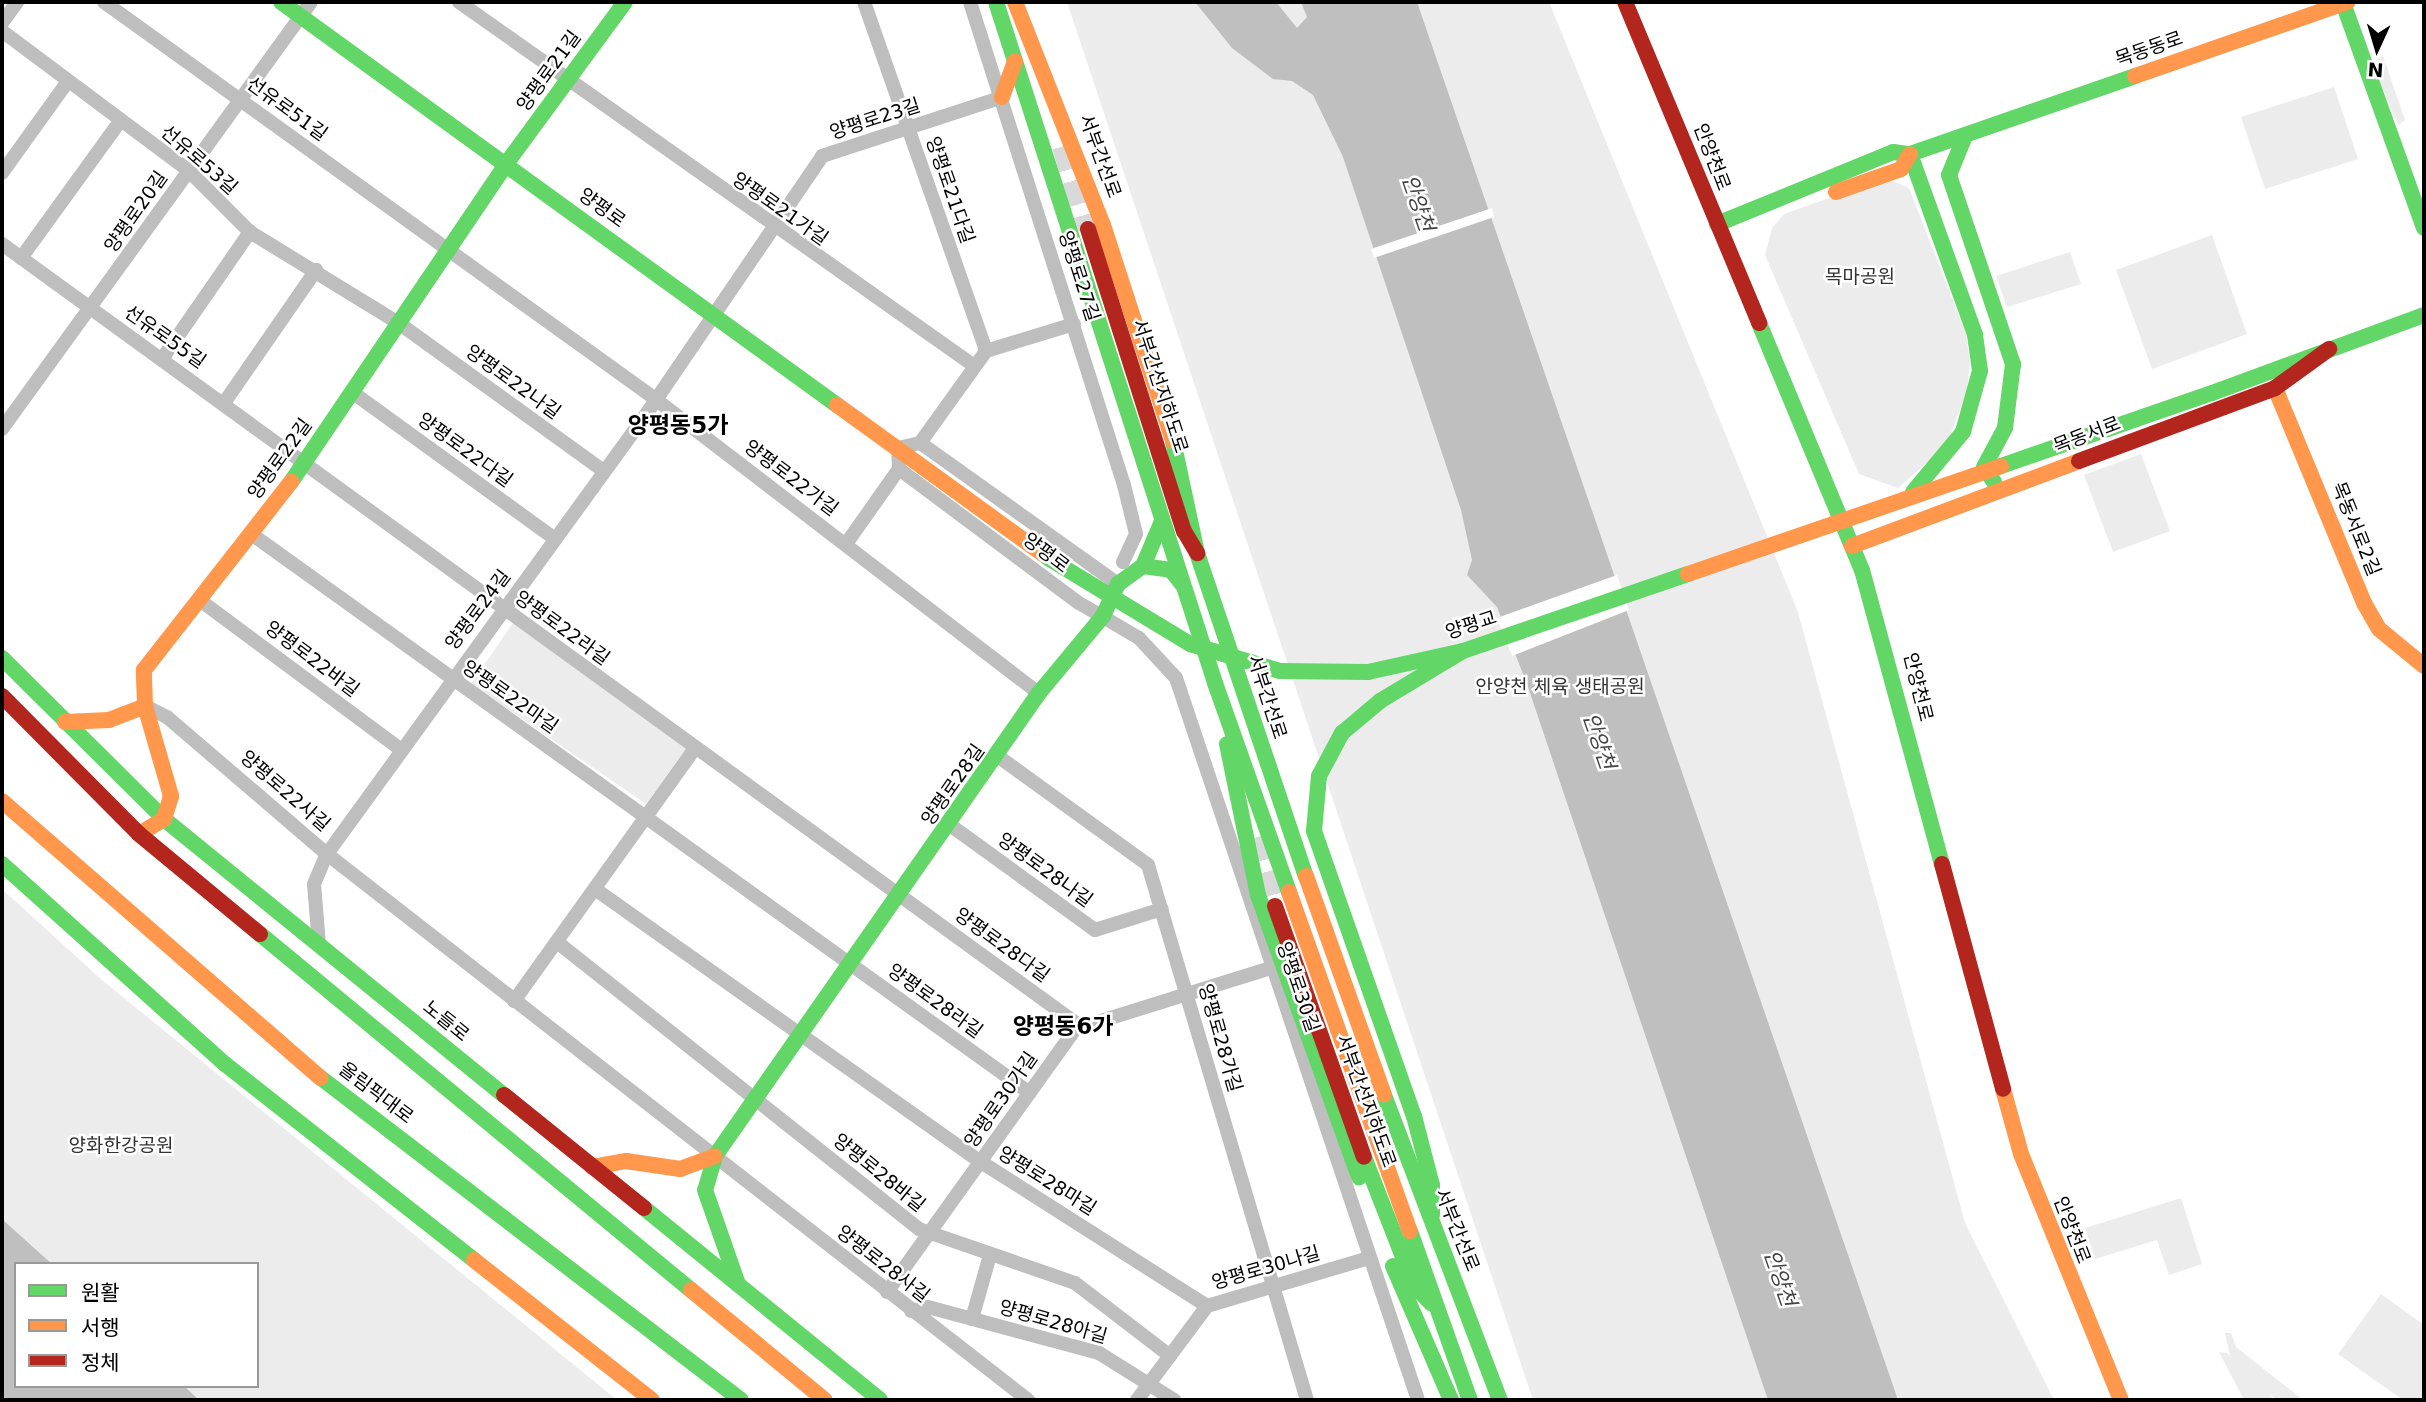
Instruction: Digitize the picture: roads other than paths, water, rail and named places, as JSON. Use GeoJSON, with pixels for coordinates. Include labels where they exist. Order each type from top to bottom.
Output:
{"type":"FeatureCollection","features":[{"type":"Feature","properties":{"kind":"main road","name":"양평로"},"geometry":{"type":"LineString","coordinates":[[281,2],[1048,558]]}},
{"type":"Feature","properties":{"kind":"main road","name":"양평로21길"},"geometry":{"type":"LineString","coordinates":[[506,164],[625,2]]}},
{"type":"Feature","properties":{"kind":"main road"},"geometry":{"type":"LineString","coordinates":[[996,2],[1215,684],[1431,1303],[1470,1400]]}},
{"type":"Feature","properties":{"kind":"main road","name":"서부간선로"},"geometry":{"type":"LineString","coordinates":[[1015,2],[1115,262],[1173,439],[1197,554],[1350,1005],[1500,1400]]}},
{"type":"Feature","properties":{"kind":"main road","name":"안양천로"},"geometry":{"type":"LineString","coordinates":[[1625,2],[1852,546],[1882,632],[2021,1154],[2121,1400]]}},
{"type":"Feature","properties":{"kind":"main road"},"geometry":{"type":"LineString","coordinates":[[2344,2],[2424,228]]}},
{"type":"Feature","properties":{"kind":"main road","name":"목동동로"},"geometry":{"type":"LineString","coordinates":[[1717,224],[1893,152],[1910,154],[1965,136],[2344,2]]}},
{"type":"Feature","properties":{"kind":"main road"},"geometry":{"type":"LineString","coordinates":[[1015,59],[1002,97],[1018,101],[1033,119]]}},
{"type":"Feature","properties":{"kind":"main road"},"geometry":{"type":"LineString","coordinates":[[1965,136],[1949,175],[2012,364],[2005,428],[1984,467],[1993,481],[2010,488]]}},
{"type":"Feature","properties":{"kind":"main road"},"geometry":{"type":"LineString","coordinates":[[1910,154],[1979,353],[1975,404],[1951,451],[1913,492]]}},
{"type":"Feature","properties":{"kind":"main road","name":"양평로22길"},"geometry":{"type":"LineString","coordinates":[[145,706],[144,670],[151,655],[201,601],[306,461],[506,164]]}},
{"type":"Feature","properties":{"kind":"main road","name":"서부간선지하도로"},"geometry":{"type":"LineString","coordinates":[[1088,229],[1184,531],[1197,554]]}},
{"type":"Feature","properties":{"kind":"main road","name":"목동서로"},"geometry":{"type":"LineString","coordinates":[[1913,492],[2212,393],[2424,315]]}},
{"type":"Feature","properties":{"kind":"main road","name":"목동서로"},"geometry":{"type":"LineString","coordinates":[[1852,546],[2275,388],[2329,349]]}},
{"type":"Feature","properties":{"kind":"main road","name":"목동서로2길"},"geometry":{"type":"LineString","coordinates":[[2275,388],[2364,603],[2379,629],[2424,666]]}},
{"type":"Feature","properties":{"kind":"main road","name":"양평교"},"geometry":{"type":"LineString","coordinates":[[1048,558],[1159,630],[1280,671],[1368,672],[1463,652],[1913,492]]}},
{"type":"Feature","properties":{"kind":"main road"},"geometry":{"type":"LineString","coordinates":[[1118,584],[1143,566],[1162,519]]}},
{"type":"Feature","properties":{"kind":"main road"},"geometry":{"type":"LineString","coordinates":[[1143,566],[1171,570],[1182,584]]}},
{"type":"Feature","properties":{"kind":"main road","name":"양평로28길"},"geometry":{"type":"LineString","coordinates":[[738,1286],[705,1190],[715,1156],[999,757],[1039,693],[1104,616],[1118,584]]}},
{"type":"Feature","properties":{"kind":"main road"},"geometry":{"type":"LineString","coordinates":[[1432,1221],[1432,1185],[1414,1116],[1314,831],[1319,776],[1342,733],[1380,701],[1463,652]]}},
{"type":"Feature","properties":{"kind":"main road","name":"노들로"},"geometry":{"type":"LineString","coordinates":[[5,660],[164,819],[880,1400]]}},
{"type":"Feature","properties":{"kind":"main road"},"geometry":{"type":"LineString","coordinates":[[1215,684],[1258,895],[1378,1230],[1415,1310],[1451,1400]]}},
{"type":"Feature","properties":{"kind":"main road"},"geometry":{"type":"LineString","coordinates":[[2,696],[139,834],[825,1400]]}},
{"type":"Feature","properties":{"kind":"main road"},"geometry":{"type":"LineString","coordinates":[[65,722],[109,720],[145,706],[169,775],[164,819],[139,834]]}},
{"type":"Feature","properties":{"kind":"main road","name":"올림픽대로"},"geometry":{"type":"LineString","coordinates":[[2,801],[283,1049],[741,1400]]}},
{"type":"Feature","properties":{"kind":"main road"},"geometry":{"type":"LineString","coordinates":[[2,864],[225,1063],[652,1400]]}},
{"type":"Feature","properties":{"kind":"main road","name":"서부간선지하도로"},"geometry":{"type":"LineString","coordinates":[[1275,906],[1414,1286],[1431,1303]]}},
{"type":"Feature","properties":{"kind":"main road"},"geometry":{"type":"LineString","coordinates":[[592,1167],[626,1161],[680,1169],[715,1156]]}},
{"type":"Feature","properties":{"kind":"main road"},"geometry":{"type":"LineString","coordinates":[[1414,1286],[1415,1310]]}},
{"type":"Feature","properties":{"kind":"main road"},"geometry":{"type":"LineString","coordinates":[[757,1344],[805,1400]]}},
{"type":"Feature","properties":{"kind":"main road"},"geometry":{"type":"LineString","coordinates":[[613,1369],[636,1400]]}},
{"type":"Feature","properties":{"kind":"street"},"geometry":{"type":"LineString","coordinates":[[2,23],[17,2]]}},
{"type":"Feature","properties":{"kind":"street","name":"선유로51길"},"geometry":{"type":"LineString","coordinates":[[104,2],[448,248]]}},
{"type":"Feature","properties":{"kind":"street","name":"양평로20길"},"geometry":{"type":"LineString","coordinates":[[2,429],[311,2]]}},
{"type":"Feature","properties":{"kind":"street","name":"양평로21가길"},"geometry":{"type":"LineString","coordinates":[[459,2],[773,228],[973,365]]}},
{"type":"Feature","properties":{"kind":"street","name":"양평로21다길"},"geometry":{"type":"LineString","coordinates":[[864,2],[986,351]]}},
{"type":"Feature","properties":{"kind":"street","name":"양평로27길"},"geometry":{"type":"LineString","coordinates":[[970,2],[1074,324],[1136,534],[1123,562]]}},
{"type":"Feature","properties":{"kind":"street","name":"선유로53길"},"geometry":{"type":"LineString","coordinates":[[2,31],[188,170],[250,232],[316,270],[400,324]]}},
{"type":"Feature","properties":{"kind":"street"},"geometry":{"type":"LineString","coordinates":[[2,173],[68,81]]}},
{"type":"Feature","properties":{"kind":"street","name":"양평로23길"},"geometry":{"type":"LineString","coordinates":[[712,313],[822,156],[1002,97]]}},
{"type":"Feature","properties":{"kind":"street"},"geometry":{"type":"LineString","coordinates":[[21,258],[121,120]]}},
{"type":"Feature","properties":{"kind":"street"},"geometry":{"type":"LineString","coordinates":[[162,359],[250,232]]}},
{"type":"Feature","properties":{"kind":"street","name":"선유로55길"},"geometry":{"type":"LineString","coordinates":[[2,244],[306,461]]}},
{"type":"Feature","properties":{"kind":"street","name":"양평로22가길"},"geometry":{"type":"LineString","coordinates":[[448,248],[654,398],[1039,693]]}},
{"type":"Feature","properties":{"kind":"street"},"geometry":{"type":"LineString","coordinates":[[224,403],[316,270]]}},
{"type":"Feature","properties":{"kind":"street","name":"양평로24길"},"geometry":{"type":"LineString","coordinates":[[319,944],[314,884],[327,854],[399,748],[604,471],[712,313]]}},
{"type":"Feature","properties":{"kind":"street","name":"양평로22나길"},"geometry":{"type":"LineString","coordinates":[[400,324],[604,471]]}},
{"type":"Feature","properties":{"kind":"street"},"geometry":{"type":"LineString","coordinates":[[846,544],[899,469],[898,448],[920,443],[973,365],[986,351],[1074,324]]}},
{"type":"Feature","properties":{"kind":"street","name":"양평로22다길"},"geometry":{"type":"LineString","coordinates":[[352,392],[555,539]]}},
{"type":"Feature","properties":{"kind":"street","name":"양평로"},"geometry":{"type":"LineString","coordinates":[[920,443],[1118,584]]}},
{"type":"Feature","properties":{"kind":"street","name":"양평로22라길"},"geometry":{"type":"LineString","coordinates":[[306,461],[503,610],[900,896]]}},
{"type":"Feature","properties":{"kind":"street","name":"양평로"},"geometry":{"type":"LineString","coordinates":[[899,469],[1104,616]]}},
{"type":"Feature","properties":{"kind":"street","name":"양평로22마길"},"geometry":{"type":"LineString","coordinates":[[250,533],[851,964]]}},
{"type":"Feature","properties":{"kind":"street","name":"양평로22바길"},"geometry":{"type":"LineString","coordinates":[[201,601],[399,748]]}},
{"type":"Feature","properties":{"kind":"street","name":"양평로30길"},"geometry":{"type":"LineString","coordinates":[[1104,616],[1159,654],[1176,678],[1418,1400]]}},
{"type":"Feature","properties":{"kind":"street","name":"양평로22사길"},"geometry":{"type":"LineString","coordinates":[[145,706],[167,717],[327,854],[715,1156]]}},
{"type":"Feature","properties":{"kind":"street"},"geometry":{"type":"LineString","coordinates":[[514,1001],[695,748]]}},
{"type":"Feature","properties":{"kind":"street","name":"양평로28가길"},"geometry":{"type":"LineString","coordinates":[[999,757],[1144,858],[1162,909],[1307,1400]]}},
{"type":"Feature","properties":{"kind":"street","name":"양평로28나길"},"geometry":{"type":"LineString","coordinates":[[950,825],[1095,930],[1162,909]]}},
{"type":"Feature","properties":{"kind":"street"},"geometry":{"type":"LineString","coordinates":[[595,889],[802,1034]]}},
{"type":"Feature","properties":{"kind":"street","name":"양평로28다길"},"geometry":{"type":"LineString","coordinates":[[900,896],[1080,1026]]}},
{"type":"Feature","properties":{"kind":"street"},"geometry":{"type":"LineString","coordinates":[[557,942],[755,1099]]}},
{"type":"Feature","properties":{"kind":"street","name":"양평로28라길"},"geometry":{"type":"LineString","coordinates":[[851,964],[1030,1093]]}},
{"type":"Feature","properties":{"kind":"street"},"geometry":{"type":"LineString","coordinates":[[1080,1026],[1271,968]]}},
{"type":"Feature","properties":{"kind":"street","name":"양평로30가길"},"geometry":{"type":"LineString","coordinates":[[887,1292],[1080,1026]]}},
{"type":"Feature","properties":{"kind":"street","name":"양평로28마길"},"geometry":{"type":"LineString","coordinates":[[802,1034],[981,1162],[1207,1306]]}},
{"type":"Feature","properties":{"kind":"street","name":"양평로28바길"},"geometry":{"type":"LineString","coordinates":[[755,1099],[930,1235],[1091,1292],[1170,1356]]}},
{"type":"Feature","properties":{"kind":"street","name":"양평로28사길"},"geometry":{"type":"LineString","coordinates":[[715,1156],[1028,1400]]}},
{"type":"Feature","properties":{"kind":"street"},"geometry":{"type":"LineString","coordinates":[[972,1319],[990,1255]]}},
{"type":"Feature","properties":{"kind":"street","name":"양평로30나길"},"geometry":{"type":"LineString","coordinates":[[1138,1400],[1207,1306],[1369,1258]]}},
{"type":"Feature","properties":{"kind":"street","name":"양평로28아길"},"geometry":{"type":"LineString","coordinates":[[911,1311],[928,1307],[1099,1353],[1174,1400]]}},
{"type":"Feature","properties":{"kind":"water","name":"안양천"},"geometry":{"type":"Polygon","coordinates":[[[1195,2],[1276,2],[1297,28],[1307,17],[1301,2],[1417,2],[1898,1400],[1768,1400],[1528,687],[1497,607],[1467,575],[1472,560],[1461,510],[1343,157],[1313,95],[1292,81],[1273,79],[1232,48],[1195,2]]]}},
{"type":"Feature","properties":{"kind":"water"},"geometry":{"type":"Polygon","coordinates":[[[2,1219],[50,1262],[14,1262],[14,1388],[186,1388],[199,1400],[2,1400],[2,1219]]]}},
{"type":"Feature","properties":{"kind":"tunnel"},"geometry":{"type":"LineString","coordinates":[[1064,146],[1088,229]]}},
{"type":"Feature","properties":{"kind":"tunnel"},"geometry":{"type":"LineString","coordinates":[[1254,838],[1275,906]]}},
{"type":"Feature","properties":{"kind":"district","name":"양평동5가"},"geometry":{"type":"Point","coordinates":[678,425]}},
{"type":"Feature","properties":{"kind":"district","name":"양평동6가"},"geometry":{"type":"Point","coordinates":[1063,1026]}},
{"type":"Feature","properties":{"kind":"park label","name":"목마공원"},"geometry":{"type":"Point","coordinates":[1860,277]}},
{"type":"Feature","properties":{"kind":"park label","name":"안양천 체육 생태공원"},"geometry":{"type":"Point","coordinates":[1560,687]}},
{"type":"Feature","properties":{"kind":"park label","name":"양화한강공원"},"geometry":{"type":"Point","coordinates":[121,1146]}}]}
